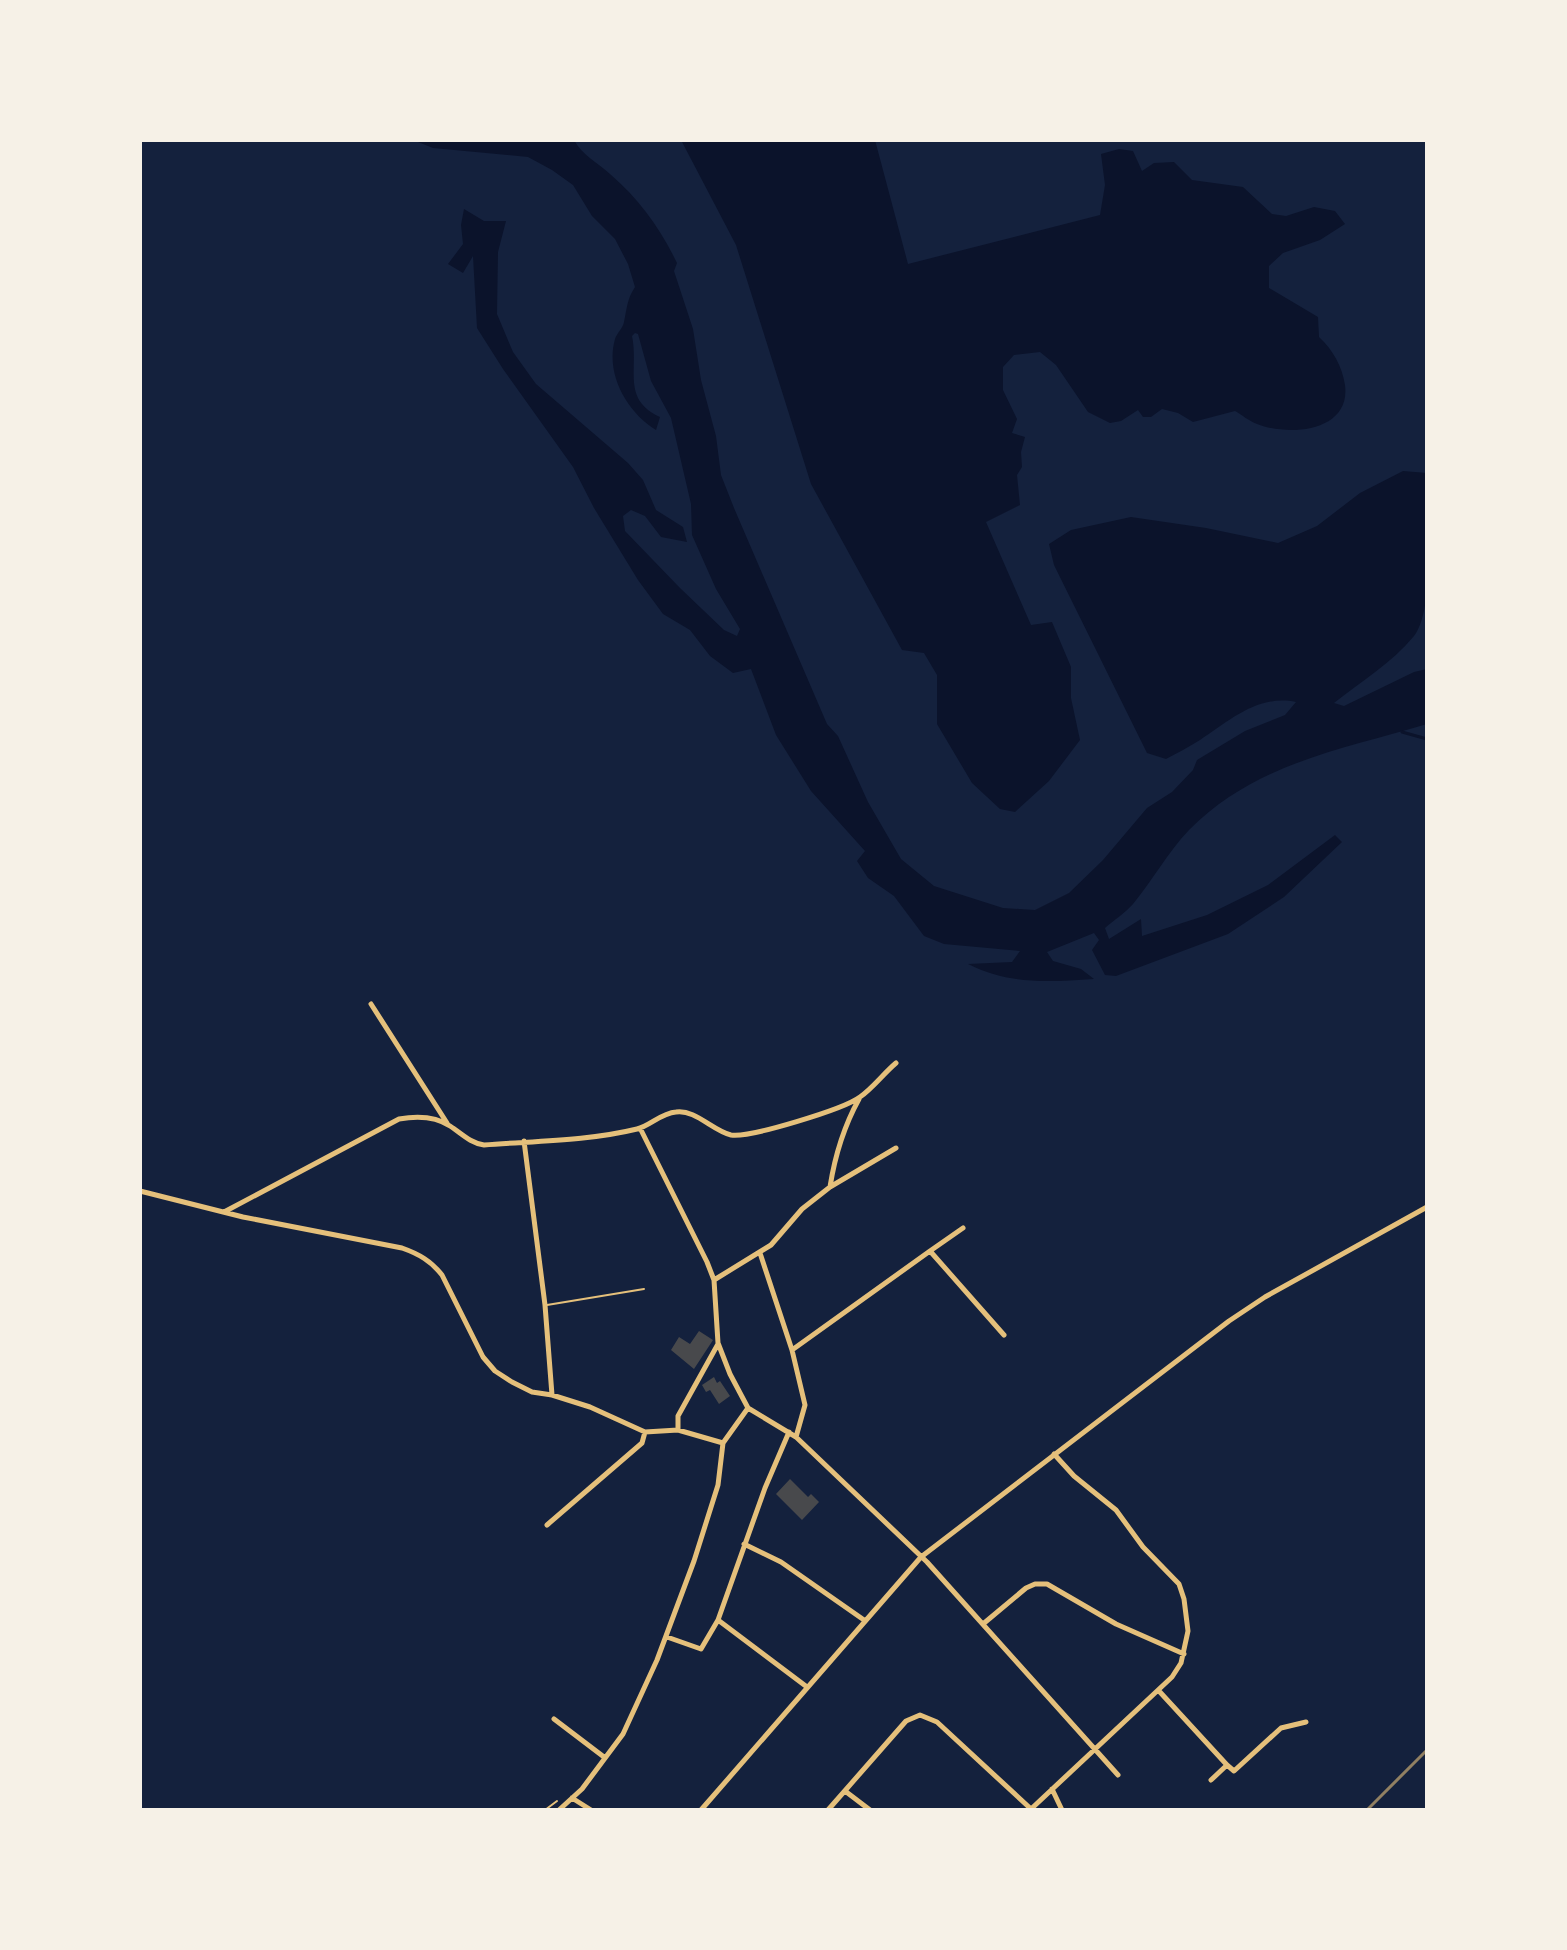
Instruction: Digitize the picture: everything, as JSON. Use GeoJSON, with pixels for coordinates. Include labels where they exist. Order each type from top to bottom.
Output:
{"type":"FeatureCollection","features":[{"type":"Feature","properties":{"kind":"street"},"geometry":{"type":"LineString","coordinates":[[371,1004],[447,1124]]}},
{"type":"Feature","properties":{"kind":"street"},"geometry":{"type":"LineString","coordinates":[[830,1187],[836,1151],[847,1120],[860,1098],[896,1063]]}},
{"type":"Feature","properties":{"kind":"street"},"geometry":{"type":"LineString","coordinates":[[224,1212],[399,1119],[422,1117],[447,1124],[477,1144],[594,1136],[640,1128],[679,1111],[722,1133],[738,1136],[823,1113],[860,1098]]}},
{"type":"Feature","properties":{"kind":"street"},"geometry":{"type":"LineString","coordinates":[[640,1128],[714,1280],[718,1343],[748,1408],[796,1437],[921,1557],[1118,1775]]}},
{"type":"Feature","properties":{"kind":"street"},"geometry":{"type":"LineString","coordinates":[[524,1141],[545,1305],[552,1395]]}},
{"type":"Feature","properties":{"kind":"street"},"geometry":{"type":"LineString","coordinates":[[714,1280],[760,1253],[784,1233],[802,1209],[830,1187],[896,1148]]}},
{"type":"Feature","properties":{"kind":"street"},"geometry":{"type":"LineString","coordinates":[[140,1191],[419,1254],[442,1275],[470,1332],[495,1371],[532,1392],[590,1407],[645,1432],[678,1430],[723,1443]]}},
{"type":"Feature","properties":{"kind":"street"},"geometry":{"type":"LineString","coordinates":[[701,1810],[921,1557],[1192,1348],[1265,1297],[1427,1207]]}},
{"type":"Feature","properties":{"kind":"street"},"geometry":{"type":"LineString","coordinates":[[792,1350],[963,1228]]}},
{"type":"Feature","properties":{"kind":"street"},"geometry":{"type":"LineString","coordinates":[[930,1251],[1004,1335]]}},
{"type":"Feature","properties":{"kind":"street"},"geometry":{"type":"LineString","coordinates":[[760,1253],[792,1350],[805,1405],[796,1437]]}},
{"type":"Feature","properties":{"kind":"street"},"geometry":{"type":"LineString","coordinates":[[678,1430],[678,1416],[718,1343]]}},
{"type":"Feature","properties":{"kind":"street"},"geometry":{"type":"LineString","coordinates":[[559,1810],[623,1734],[667,1637],[718,1485],[723,1443],[748,1408]]}},
{"type":"Feature","properties":{"kind":"street"},"geometry":{"type":"LineString","coordinates":[[547,1525],[642,1443],[645,1432]]}},
{"type":"Feature","properties":{"kind":"street"},"geometry":{"type":"LineString","coordinates":[[667,1637],[701,1649],[718,1620],[765,1488],[789,1432]]}},
{"type":"Feature","properties":{"kind":"street"},"geometry":{"type":"LineString","coordinates":[[828,1810],[913,1716],[927,1716],[937,1722],[1031,1809],[1172,1677],[1184,1654],[1188,1631],[1179,1584],[1143,1547],[1116,1510],[1074,1476],[1054,1454]]}},
{"type":"Feature","properties":{"kind":"street"},"geometry":{"type":"LineString","coordinates":[[744,1544],[781,1562],[864,1620]]}},
{"type":"Feature","properties":{"kind":"street"},"geometry":{"type":"LineString","coordinates":[[983,1624],[1026,1588],[1047,1584],[1116,1624],[1184,1654]]}},
{"type":"Feature","properties":{"kind":"street"},"geometry":{"type":"LineString","coordinates":[[718,1620],[807,1687]]}},
{"type":"Feature","properties":{"kind":"street"},"geometry":{"type":"LineString","coordinates":[[1159,1691],[1234,1771],[1281,1728],[1306,1722]]}},
{"type":"Feature","properties":{"kind":"street"},"geometry":{"type":"LineString","coordinates":[[554,1719],[604,1757]]}},
{"type":"Feature","properties":{"kind":"street"},"geometry":{"type":"LineString","coordinates":[[1211,1780],[1227,1765]]}},
{"type":"Feature","properties":{"kind":"street"},"geometry":{"type":"LineString","coordinates":[[1052,1789],[1062,1810]]}},
{"type":"Feature","properties":{"kind":"street"},"geometry":{"type":"LineString","coordinates":[[845,1791],[870,1810]]}},
{"type":"Feature","properties":{"kind":"street"},"geometry":{"type":"LineString","coordinates":[[572,1798],[591,1810]]}},
{"type":"Feature","properties":{"kind":"lane"},"geometry":{"type":"LineString","coordinates":[[545,1305],[644,1289]]}},
{"type":"Feature","properties":{"kind":"path"},"geometry":{"type":"LineString","coordinates":[[545,1810],[556,1801]]}},
{"type":"Feature","properties":{"kind":"water"},"geometry":{"type":"Polygon","coordinates":[[[413,140],[574,140],[585,154],[631,194],[656,226],[677,263],[674,271],[693,329],[701,380],[716,436],[721,475],[734,508],[827,724],[838,736],[868,802],[901,859],[934,886],[1003,908],[1035,910],[1069,893],[1103,860],[1147,808],[1172,792],[1193,770],[1197,760],[1245,731],[1285,715],[1296,702],[1257,705],[1166,759],[1147,753],[1054,565],[1049,544],[1071,530],[1131,517],[1278,543],[1317,526],[1360,493],[1403,471],[1427,473],[1428,582],[1421,623],[1414,636],[1396,655],[1334,703],[1344,706],[1414,672],[1427,669],[1427,724],[1331,751],[1271,774],[1242,789],[1189,830],[1133,904],[1105,928],[1109,939],[1141,919],[1142,936],[1207,915],[1268,885],[1335,835],[1342,842],[1284,897],[1228,934],[1116,976],[1105,975],[1092,950],[1099,940],[1094,933],[1047,952],[1053,961],[1081,969],[1094,979],[1014,979],[968,964],[1012,962],[1020,951],[944,944],[924,936],[894,896],[868,878],[857,861],[865,851],[811,791],[776,735],[751,669],[733,673],[710,656],[690,630],[663,614],[638,580],[573,467],[503,369],[477,328],[473,256],[463,273],[448,264],[463,244],[461,225],[464,209],[484,221],[506,221],[498,252],[497,314],[513,352],[536,384],[628,463],[643,480],[656,510],[683,527],[687,542],[661,537],[645,516],[631,510],[623,516],[625,531],[724,630],[737,636],[740,629],[716,589],[692,535],[691,504],[671,418],[651,381],[638,334],[632,336],[634,382],[640,401],[660,417],[656,430],[628,403],[616,378],[613,365],[615,339],[635,287],[615,239],[592,216],[573,185],[528,157],[433,148],[413,140]]]}},
{"type":"Feature","properties":{"kind":"water"},"geometry":{"type":"Polygon","coordinates":[[[681,140],[875,140],[908,264],[1100,215],[1105,185],[1101,154],[1119,149],[1133,151],[1142,171],[1154,163],[1174,162],[1192,180],[1243,187],[1272,214],[1286,216],[1314,207],[1335,211],[1345,224],[1320,240],[1283,253],[1269,266],[1269,288],[1318,317],[1319,337],[1329,347],[1342,371],[1344,400],[1338,412],[1316,427],[1301,430],[1271,428],[1254,423],[1235,411],[1193,422],[1178,413],[1162,409],[1151,417],[1143,417],[1138,410],[1121,421],[1110,423],[1088,412],[1056,365],[1040,352],[1014,355],[1003,367],[1003,390],[1017,419],[1012,433],[1025,437],[1021,452],[1022,467],[1017,475],[1020,505],[986,522],[1031,625],[1052,622],[1071,667],[1071,698],[1080,740],[1049,781],[1015,812],[1000,809],[972,783],[937,724],[937,675],[924,653],[902,650],[811,484],[736,245],[681,140]]]}},
{"type":"Feature","properties":{"kind":"building"},"geometry":{"type":"Polygon","coordinates":[[[699,1331],[713,1340],[694,1369],[671,1350],[679,1337],[690,1344],[699,1331]]]}},
{"type":"Feature","properties":{"kind":"building"},"geometry":{"type":"Polygon","coordinates":[[[714,1377],[730,1396],[719,1404],[710,1390],[706,1392],[702,1385],[714,1377]]]}},
{"type":"Feature","properties":{"kind":"building"},"geometry":{"type":"Polygon","coordinates":[[[790,1479],[808,1497],[811,1494],[819,1502],[802,1520],[776,1494],[790,1479]]]}},
{"type":"Feature","properties":{"kind":"waterway"},"geometry":{"type":"LineString","coordinates":[[1402,732],[1427,739]]}},
{"type":"Feature","properties":{"kind":"railway"},"geometry":{"type":"LineString","coordinates":[[1367,1810],[1427,1750]]}}]}
